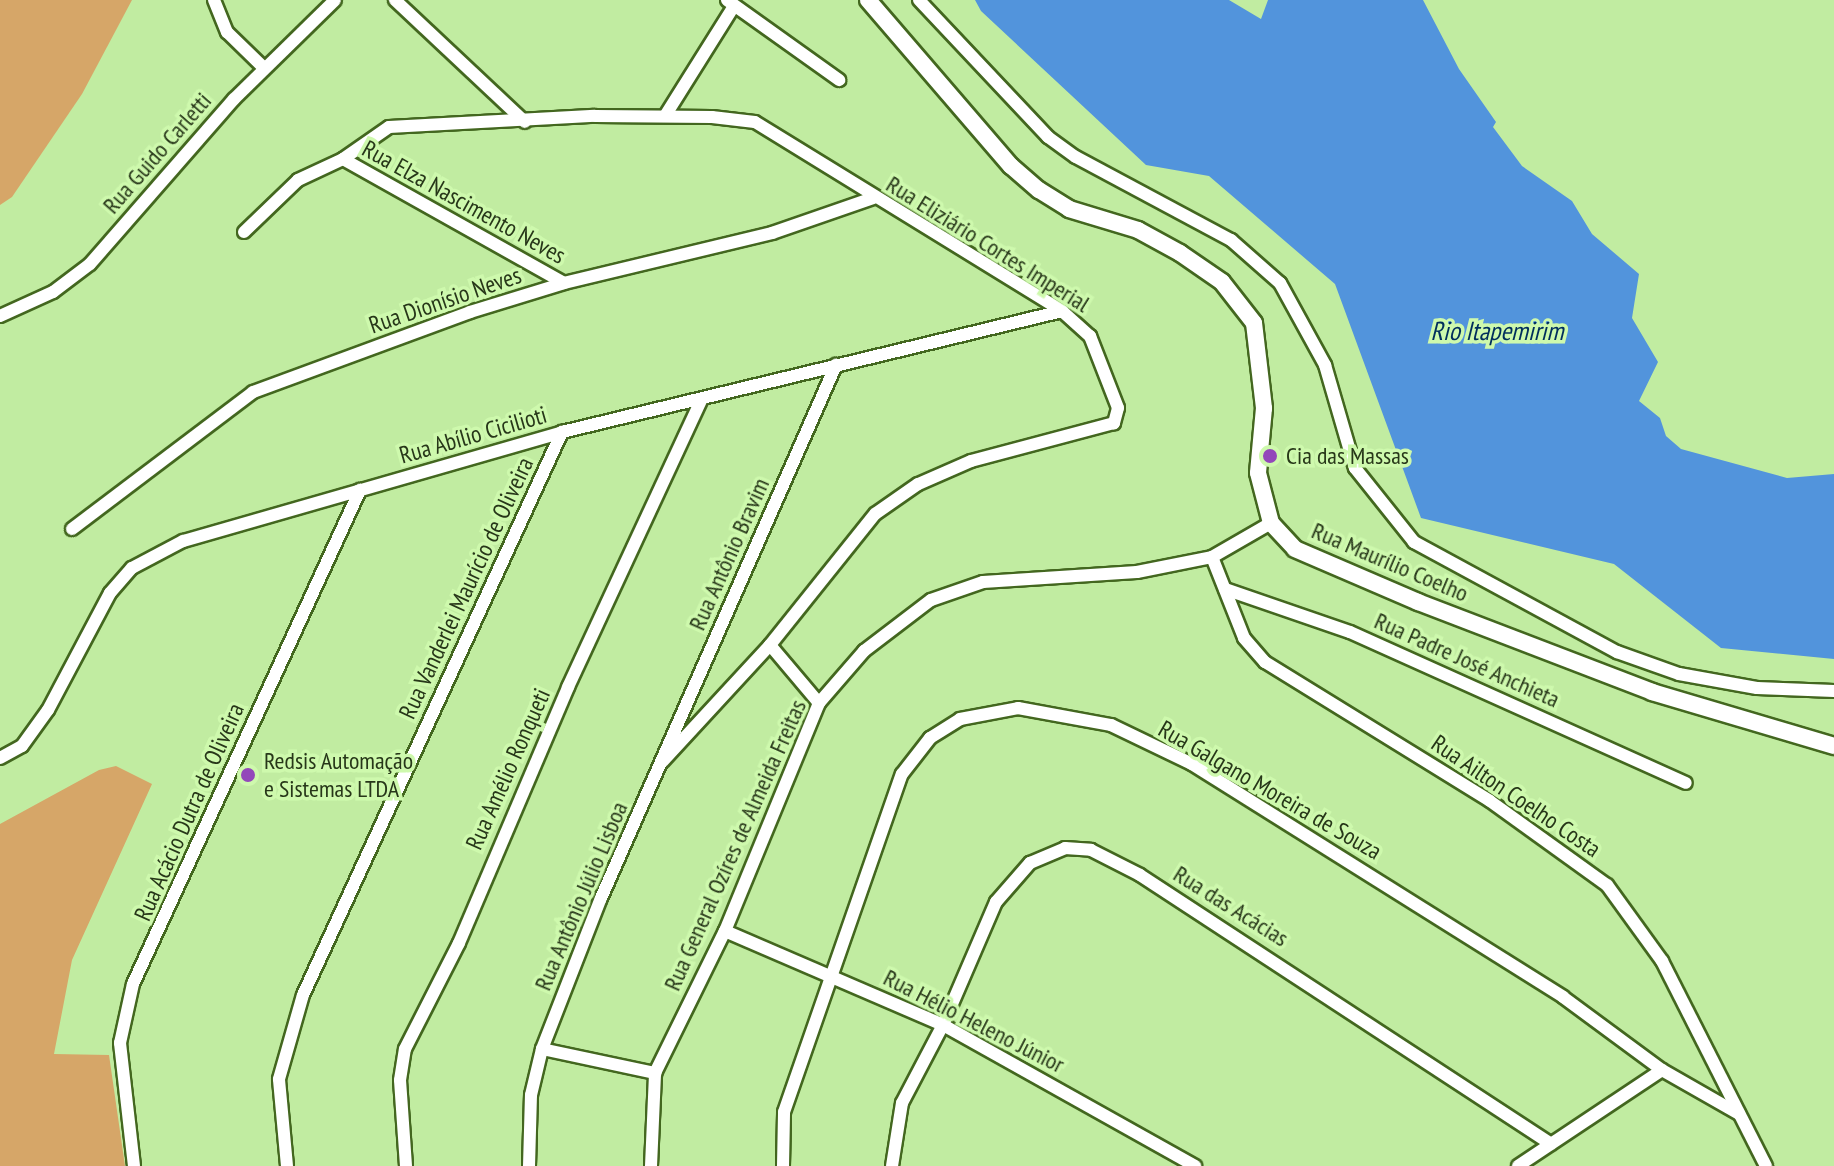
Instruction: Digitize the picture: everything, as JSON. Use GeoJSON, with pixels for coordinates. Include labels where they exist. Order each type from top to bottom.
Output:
{"type":"FeatureCollection","features":[{"type":"Feature","properties":{"kind":"main road"},"geometry":{"type":"LineString","coordinates":[[868,0],[1011,166],[1039,190],[1069,209],[1138,230],[1180,253],[1222,282],[1254,323],[1264,408],[1258,473],[1271,523]]}},
{"type":"Feature","properties":{"kind":"main road","name":"Rua Maurílio Coelho"},"geometry":{"type":"LineString","coordinates":[[1271,523],[1295,549],[1418,602],[1682,702],[1816,739]]}},
{"type":"Feature","properties":{"kind":"main road"},"geometry":{"type":"LineString","coordinates":[[1816,739],[1834,739]]}},
{"type":"Feature","properties":{"kind":"main road"},"geometry":{"type":"LineString","coordinates":[[1816,739],[1834,746]]}},
{"type":"Feature","properties":{"kind":"street"},"geometry":{"type":"LineString","coordinates":[[214,0],[227,32],[263,67]]}},
{"type":"Feature","properties":{"kind":"street","name":"Rua Guido Carletti"},"geometry":{"type":"LineString","coordinates":[[0,316],[53,292],[90,264],[263,67],[335,0]]}},
{"type":"Feature","properties":{"kind":"street"},"geometry":{"type":"LineString","coordinates":[[395,0],[525,122]]}},
{"type":"Feature","properties":{"kind":"street"},"geometry":{"type":"LineString","coordinates":[[919,0],[1048,137],[1231,240],[1280,283],[1325,365],[1355,468],[1397,528],[1414,542],[1617,652],[1679,674],[1757,688],[1834,691]]}},
{"type":"Feature","properties":{"kind":"street"},"geometry":{"type":"LineString","coordinates":[[665,116],[731,3],[839,80]]}},
{"type":"Feature","properties":{"kind":"street","name":"Rua Eliziário Cortes Imperial"},"geometry":{"type":"LineString","coordinates":[[244,232],[286,189],[343,159],[389,127],[424,121],[525,122],[665,116],[755,122],[873,198],[1062,311],[1090,336],[1118,408],[1114,423],[1103,430],[971,461],[918,484],[875,514],[770,645],[663,761]]}},
{"type":"Feature","properties":{"kind":"street","name":"Rua Elza Nascimento Neves"},"geometry":{"type":"LineString","coordinates":[[343,159],[564,283]]}},
{"type":"Feature","properties":{"kind":"street","name":"Rua Dionísio Neves"},"geometry":{"type":"LineString","coordinates":[[72,529],[253,392],[564,283],[772,233],[873,198]]}},
{"type":"Feature","properties":{"kind":"street","name":"Rua Abílio Cicilioti"},"geometry":{"type":"LineString","coordinates":[[0,758],[22,746],[48,710],[96,612],[132,568],[183,541],[562,432],[1062,311]]}},
{"type":"Feature","properties":{"kind":"street","name":"Rua Antônio Bravim"},"geometry":{"type":"LineString","coordinates":[[663,761],[836,365]]}},
{"type":"Feature","properties":{"kind":"street","name":"Rua Amélio Ronqueti"},"geometry":{"type":"LineString","coordinates":[[406,1166],[400,1080],[405,1049],[459,943],[568,687],[701,400]]}},
{"type":"Feature","properties":{"kind":"street","name":"Rua Vanderlei Maurício de Oliveira"},"geometry":{"type":"LineString","coordinates":[[287,1166],[279,1079],[303,995],[562,432]]}},
{"type":"Feature","properties":{"kind":"street","name":"Rua Acácio Dutra de Oliveira"},"geometry":{"type":"LineString","coordinates":[[134,1166],[120,1043],[133,984],[360,490]]}},
{"type":"Feature","properties":{"kind":"street","name":"Rua General Ozíres de Almeida Freitas"},"geometry":{"type":"LineString","coordinates":[[651,1166],[655,1073],[725,931],[819,703],[864,651],[931,600],[983,582],[1137,572],[1212,557],[1271,523]]}},
{"type":"Feature","properties":{"kind":"street","name":"Rua Ailton Coelho Costa"},"geometry":{"type":"LineString","coordinates":[[1212,557],[1244,638],[1265,662],[1515,818],[1607,885],[1662,961],[1766,1166]]}},
{"type":"Feature","properties":{"kind":"street","name":"Rua Padre José Anchieta"},"geometry":{"type":"LineString","coordinates":[[1225,589],[1350,632],[1686,783]]}},
{"type":"Feature","properties":{"kind":"street"},"geometry":{"type":"LineString","coordinates":[[770,645],[819,703]]}},
{"type":"Feature","properties":{"kind":"street","name":"Rua Galgano Moreira de Souza"},"geometry":{"type":"LineString","coordinates":[[783,1166],[784,1112],[902,774],[930,738],[960,719],[1018,708],[1111,725],[1192,764],[1563,997],[1662,1070],[1739,1114]]}},
{"type":"Feature","properties":{"kind":"street","name":"Rua Antônio Júlio Lisboa"},"geometry":{"type":"LineString","coordinates":[[529,1166],[531,1095],[542,1049],[601,898],[663,761]]}},
{"type":"Feature","properties":{"kind":"street","name":"Rua das Acácias"},"geometry":{"type":"LineString","coordinates":[[892,1166],[902,1103],[943,1025],[996,902],[1011,881],[1047,854],[1091,850],[1267,954],[1551,1144]]}},
{"type":"Feature","properties":{"kind":"street","name":"Rua Hélio Heleno Júnior"},"geometry":{"type":"LineString","coordinates":[[725,931],[943,1025],[1195,1166]]}},
{"type":"Feature","properties":{"kind":"street"},"geometry":{"type":"LineString","coordinates":[[542,1049],[655,1073]]}},
{"type":"Feature","properties":{"kind":"street"},"geometry":{"type":"LineString","coordinates":[[1518,1166],[1662,1070]]}},
{"type":"Feature","properties":{"kind":"shaded area"},"geometry":{"type":"Polygon","coordinates":[[[0,0],[132,0],[82,94],[12,197],[0,205],[0,0]]]}},
{"type":"Feature","properties":{"kind":"shaded area"},"geometry":{"type":"Polygon","coordinates":[[[116,766],[152,784],[72,960],[54,1054],[109,1055],[125,1166],[0,1166],[0,824],[99,770],[116,766]]]}},
{"type":"Feature","properties":{"kind":"water","name":"Rio Itapemirim"},"geometry":{"type":"Polygon","coordinates":[[[975,0],[1229,0],[1261,19],[1268,0],[1423,0],[1459,69],[1496,122],[1493,127],[1522,166],[1572,201],[1592,234],[1639,274],[1632,318],[1658,362],[1639,401],[1660,418],[1666,436],[1681,449],[1787,478],[1834,474],[1834,659],[1721,648],[1614,564],[1421,518],[1335,284],[1209,176],[1146,165],[981,11],[975,0]]]}},
{"type":"Feature","properties":{"kind":"place","name":"Cia das Massas"},"geometry":{"type":"Point","coordinates":[1270,456]}},
{"type":"Feature","properties":{"kind":"place","name":"Redsis Automação e Sistemas LTDA"},"geometry":{"type":"Point","coordinates":[248,775]}}]}
